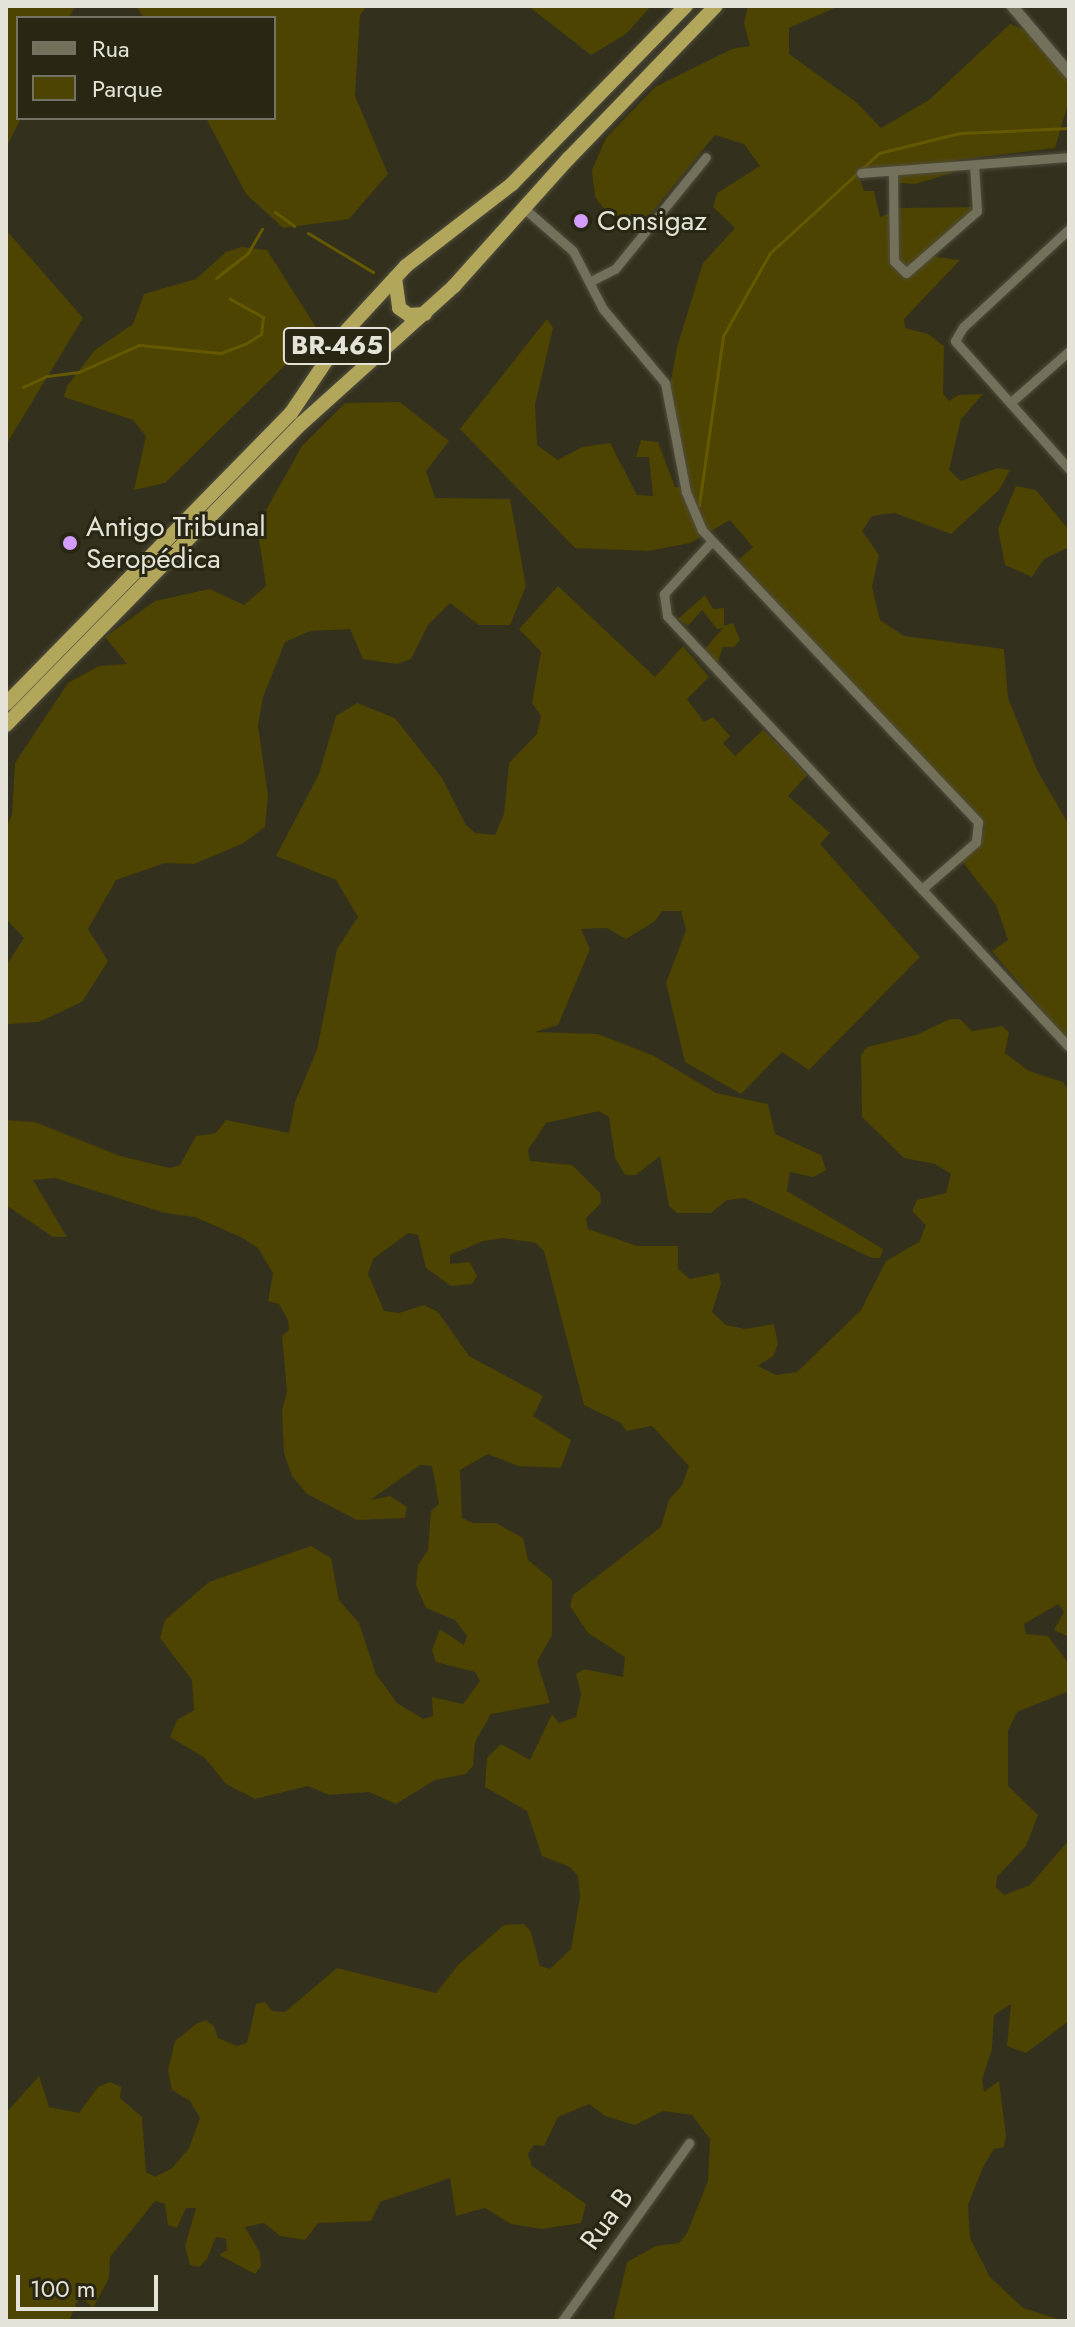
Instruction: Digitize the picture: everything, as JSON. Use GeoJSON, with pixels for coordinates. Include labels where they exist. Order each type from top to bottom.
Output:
{"type":"FeatureCollection","features":[{"type":"Feature","properties":{"kind":"highway","name":"BR-465"},"geometry":{"type":"LineString","coordinates":[[6,704],[291,413],[347,330],[395,278],[512,184],[686,6]]}},
{"type":"Feature","properties":{"kind":"highway","name":"BR-465"},"geometry":{"type":"LineString","coordinates":[[6,725],[292,433],[425,314],[526,210],[569,158],[716,6]]}},
{"type":"Feature","properties":{"kind":"highway"},"geometry":{"type":"LineString","coordinates":[[395,278],[399,308],[409,315],[425,314]]}},
{"type":"Feature","properties":{"kind":"street"},"geometry":{"type":"LineString","coordinates":[[1012,6],[1069,73]]}},
{"type":"Feature","properties":{"kind":"street"},"geometry":{"type":"LineString","coordinates":[[591,281],[615,269],[706,157]]}},
{"type":"Feature","properties":{"kind":"street"},"geometry":{"type":"LineString","coordinates":[[861,173],[1069,157]]}},
{"type":"Feature","properties":{"kind":"street"},"geometry":{"type":"LineString","coordinates":[[893,171],[894,261],[906,273],[977,211],[974,165]]}},
{"type":"Feature","properties":{"kind":"street"},"geometry":{"type":"LineString","coordinates":[[526,210],[573,251],[603,309],[665,383],[688,501],[712,541],[978,822],[976,842],[922,889]]}},
{"type":"Feature","properties":{"kind":"street"},"geometry":{"type":"LineString","coordinates":[[1068,466],[958,346],[955,337],[1069,229]]}},
{"type":"Feature","properties":{"kind":"street"},"geometry":{"type":"LineString","coordinates":[[1010,403],[1069,351]]}},
{"type":"Feature","properties":{"kind":"street"},"geometry":{"type":"LineString","coordinates":[[712,541],[664,594],[664,612],[1069,1047]]}},
{"type":"Feature","properties":{"kind":"street","name":"Rua B"},"geometry":{"type":"LineString","coordinates":[[562,2321],[689,2143]]}},
{"type":"Feature","properties":{"kind":"green space"},"geometry":{"type":"Polygon","coordinates":[[[6,6],[75,6],[70,16],[16,16],[16,120],[20,120],[6,148],[6,6]]]}},
{"type":"Feature","properties":{"kind":"green space"},"geometry":{"type":"Polygon","coordinates":[[[136,6],[367,6],[360,15],[355,96],[388,174],[349,219],[283,228],[246,194],[207,120],[276,120],[276,16],[143,16],[136,6]]]}},
{"type":"Feature","properties":{"kind":"green space"},"geometry":{"type":"Polygon","coordinates":[[[528,6],[651,6],[626,34],[591,55],[528,6]]]}},
{"type":"Feature","properties":{"kind":"green space"},"geometry":{"type":"Polygon","coordinates":[[[748,6],[839,6],[789,28],[789,54],[856,102],[881,128],[929,100],[1010,24],[1027,31],[1069,76],[1069,100],[1055,148],[956,160],[952,173],[915,184],[899,183],[887,166],[857,170],[864,191],[874,191],[880,217],[900,208],[984,207],[933,251],[936,257],[960,260],[904,319],[905,328],[928,334],[944,346],[943,393],[949,401],[958,395],[983,394],[961,419],[949,470],[961,481],[997,468],[1010,470],[999,490],[951,534],[895,513],[872,516],[862,531],[879,555],[872,587],[880,620],[904,636],[1004,649],[1008,698],[1037,770],[1069,825],[1069,1042],[992,951],[1008,940],[996,905],[962,861],[985,828],[738,560],[753,547],[730,520],[690,543],[648,551],[575,548],[460,429],[547,319],[553,328],[535,405],[537,445],[558,460],[582,447],[610,443],[637,495],[653,496],[649,457],[636,457],[641,440],[658,442],[675,487],[687,488],[670,386],[677,347],[703,263],[735,228],[713,207],[717,193],[760,166],[744,144],[715,135],[649,216],[629,223],[609,215],[595,197],[592,170],[606,138],[655,87],[732,49],[750,46],[744,23],[748,6]]]}},
{"type":"Feature","properties":{"kind":"green space"},"geometry":{"type":"Polygon","coordinates":[[[6,230],[83,318],[6,445],[6,230]]]}},
{"type":"Feature","properties":{"kind":"green space"},"geometry":{"type":"Polygon","coordinates":[[[242,247],[267,250],[319,332],[165,483],[134,490],[146,436],[133,420],[64,397],[67,386],[95,350],[133,324],[144,294],[196,279],[226,252],[242,247]]]}},
{"type":"Feature","properties":{"kind":"green space"},"geometry":{"type":"Polygon","coordinates":[[[400,402],[449,441],[426,471],[435,498],[510,499],[526,586],[510,625],[479,625],[450,603],[428,625],[411,659],[397,664],[363,659],[350,629],[310,631],[285,642],[263,697],[258,726],[268,796],[265,827],[242,844],[194,864],[165,863],[116,880],[88,929],[108,961],[82,1002],[39,1022],[6,1024],[6,966],[24,938],[6,919],[6,828],[12,815],[15,763],[68,683],[99,666],[127,664],[105,637],[155,601],[210,589],[244,605],[266,586],[257,526],[302,446],[345,403],[400,402]]]}},
{"type":"Feature","properties":{"kind":"green space"},"geometry":{"type":"Polygon","coordinates":[[[1016,486],[1036,490],[1069,530],[1069,547],[1044,559],[1032,577],[1005,565],[998,529],[1016,486]]]}},
{"type":"Feature","properties":{"kind":"green space"},"geometry":{"type":"Polygon","coordinates":[[[558,586],[655,677],[683,646],[709,677],[687,699],[704,722],[713,717],[730,736],[723,743],[735,756],[763,730],[787,753],[807,775],[788,796],[830,833],[820,844],[920,957],[809,1070],[782,1052],[741,1094],[685,1062],[666,983],[686,930],[681,911],[662,911],[655,921],[626,939],[607,928],[581,929],[590,949],[558,1025],[535,1032],[598,1034],[652,1055],[716,1093],[768,1104],[775,1134],[821,1155],[826,1170],[813,1177],[790,1172],[787,1191],[883,1249],[880,1258],[872,1258],[745,1198],[727,1200],[711,1213],[677,1213],[669,1206],[660,1156],[636,1175],[625,1175],[615,1158],[609,1117],[599,1111],[546,1123],[528,1150],[530,1161],[572,1165],[600,1193],[601,1203],[586,1218],[588,1229],[637,1246],[678,1246],[678,1269],[690,1279],[719,1273],[721,1284],[712,1312],[726,1325],[745,1329],[774,1324],[778,1344],[773,1356],[758,1366],[776,1375],[797,1372],[861,1310],[886,1261],[919,1242],[926,1225],[912,1211],[917,1200],[946,1193],[951,1174],[935,1164],[904,1158],[862,1117],[861,1055],[867,1047],[916,1035],[950,1019],[960,1019],[972,1031],[1002,1026],[1009,1032],[1005,1053],[1029,1071],[1063,1082],[1069,1092],[1069,1637],[1054,1630],[1064,1612],[1058,1604],[1024,1624],[1026,1634],[1048,1636],[1069,1664],[1069,1691],[1017,1712],[1008,1731],[1008,1786],[1038,1815],[1026,1846],[997,1877],[996,1887],[1004,1895],[1030,1885],[1069,1840],[1069,2021],[1026,2053],[1007,2046],[1011,2004],[994,2015],[992,2049],[982,2080],[984,2092],[999,2081],[1006,2136],[1004,2147],[994,2149],[983,2167],[968,2205],[970,2238],[990,2277],[1023,2308],[1064,2321],[613,2321],[627,2262],[656,2246],[679,2243],[687,2233],[708,2181],[710,2139],[692,2115],[663,2111],[635,2125],[605,2116],[589,2104],[558,2117],[544,2146],[534,2145],[528,2154],[532,2166],[586,2204],[581,2223],[541,2229],[511,2224],[485,2208],[456,2216],[450,2178],[380,2202],[371,2221],[318,2223],[305,2240],[280,2236],[264,2223],[245,2227],[260,2253],[261,2266],[255,2274],[219,2255],[227,2250],[226,2239],[216,2237],[207,2259],[199,2267],[190,2265],[185,2246],[196,2208],[186,2208],[177,2228],[168,2225],[165,2204],[155,2201],[110,2257],[109,2278],[93,2308],[80,2295],[69,2321],[6,2321],[6,2113],[39,2076],[49,2107],[79,2113],[98,2087],[110,2082],[121,2087],[120,2098],[142,2117],[146,2172],[155,2177],[172,2168],[189,2148],[200,2118],[190,2101],[172,2090],[168,2070],[175,2041],[196,2024],[205,2020],[214,2026],[218,2038],[237,2046],[247,2043],[256,2004],[265,2002],[272,2011],[285,2012],[337,1968],[436,1993],[458,1965],[504,1925],[524,1924],[531,1932],[540,1966],[550,1969],[571,1949],[580,1897],[578,1876],[570,1867],[542,1856],[527,1811],[485,1787],[487,1758],[501,1744],[530,1760],[552,1714],[559,1723],[576,1717],[581,1694],[576,1674],[584,1669],[623,1677],[625,1657],[588,1633],[570,1606],[573,1595],[661,1527],[669,1500],[682,1485],[689,1466],[652,1426],[626,1431],[621,1423],[584,1405],[544,1251],[536,1243],[503,1238],[483,1241],[450,1255],[450,1264],[470,1262],[477,1276],[472,1284],[451,1286],[426,1268],[418,1235],[408,1233],[373,1259],[368,1274],[384,1311],[399,1313],[424,1305],[438,1312],[469,1356],[543,1396],[533,1416],[571,1440],[561,1468],[518,1466],[488,1454],[460,1470],[462,1518],[473,1523],[496,1523],[523,1538],[528,1560],[552,1580],[552,1635],[537,1662],[550,1703],[491,1714],[475,1742],[473,1766],[466,1774],[435,1780],[396,1804],[369,1792],[329,1795],[308,1786],[255,1799],[226,1784],[205,1758],[170,1737],[177,1720],[194,1710],[192,1680],[160,1638],[165,1620],[209,1582],[311,1546],[331,1558],[339,1600],[359,1623],[376,1674],[397,1703],[423,1719],[433,1716],[432,1697],[463,1704],[480,1681],[475,1672],[436,1662],[432,1650],[440,1629],[464,1645],[467,1636],[455,1620],[426,1608],[416,1585],[418,1565],[428,1550],[431,1511],[439,1504],[432,1466],[420,1465],[370,1500],[390,1496],[407,1507],[405,1518],[357,1520],[307,1494],[292,1476],[284,1453],[282,1411],[287,1392],[282,1336],[289,1330],[288,1320],[279,1304],[268,1301],[273,1273],[258,1248],[241,1237],[195,1217],[165,1213],[55,1178],[33,1180],[67,1237],[53,1237],[6,1205],[6,1120],[35,1122],[120,1156],[170,1168],[180,1165],[196,1136],[216,1133],[226,1120],[289,1133],[295,1102],[317,1050],[337,949],[358,917],[336,880],[276,856],[319,774],[336,716],[357,703],[395,718],[442,778],[466,825],[475,833],[495,835],[504,814],[509,763],[537,734],[541,716],[532,703],[541,652],[519,629],[558,586]]]}},
{"type":"Feature","properties":{"kind":"green space"},"geometry":{"type":"Polygon","coordinates":[[[705,595],[713,609],[724,608],[724,626],[733,623],[740,640],[734,647],[723,647],[716,667],[702,652],[723,628],[717,629],[702,610],[688,626],[678,619],[705,595]]]}},
{"type":"Feature","properties":{"kind":"waterway"},"geometry":{"type":"LineString","coordinates":[[699,505],[723,336],[770,253],[879,153],[960,133],[1069,128]]}},
{"type":"Feature","properties":{"kind":"waterway"},"geometry":{"type":"LineString","coordinates":[[275,212],[294,226]]}},
{"type":"Feature","properties":{"kind":"waterway"},"geometry":{"type":"LineString","coordinates":[[216,278],[248,253],[262,229]]}},
{"type":"Feature","properties":{"kind":"waterway"},"geometry":{"type":"LineString","coordinates":[[308,233],[373,272]]}},
{"type":"Feature","properties":{"kind":"waterway"},"geometry":{"type":"LineString","coordinates":[[23,387],[47,376],[79,372],[139,345],[221,353],[245,344],[261,334],[263,317],[230,299]]}},
{"type":"Feature","properties":{"kind":"place","name":"Consigaz"},"geometry":{"type":"Point","coordinates":[581,221]}},
{"type":"Feature","properties":{"kind":"place","name":"Antigo Tribunal Seropédica"},"geometry":{"type":"Point","coordinates":[70,543]}}]}
